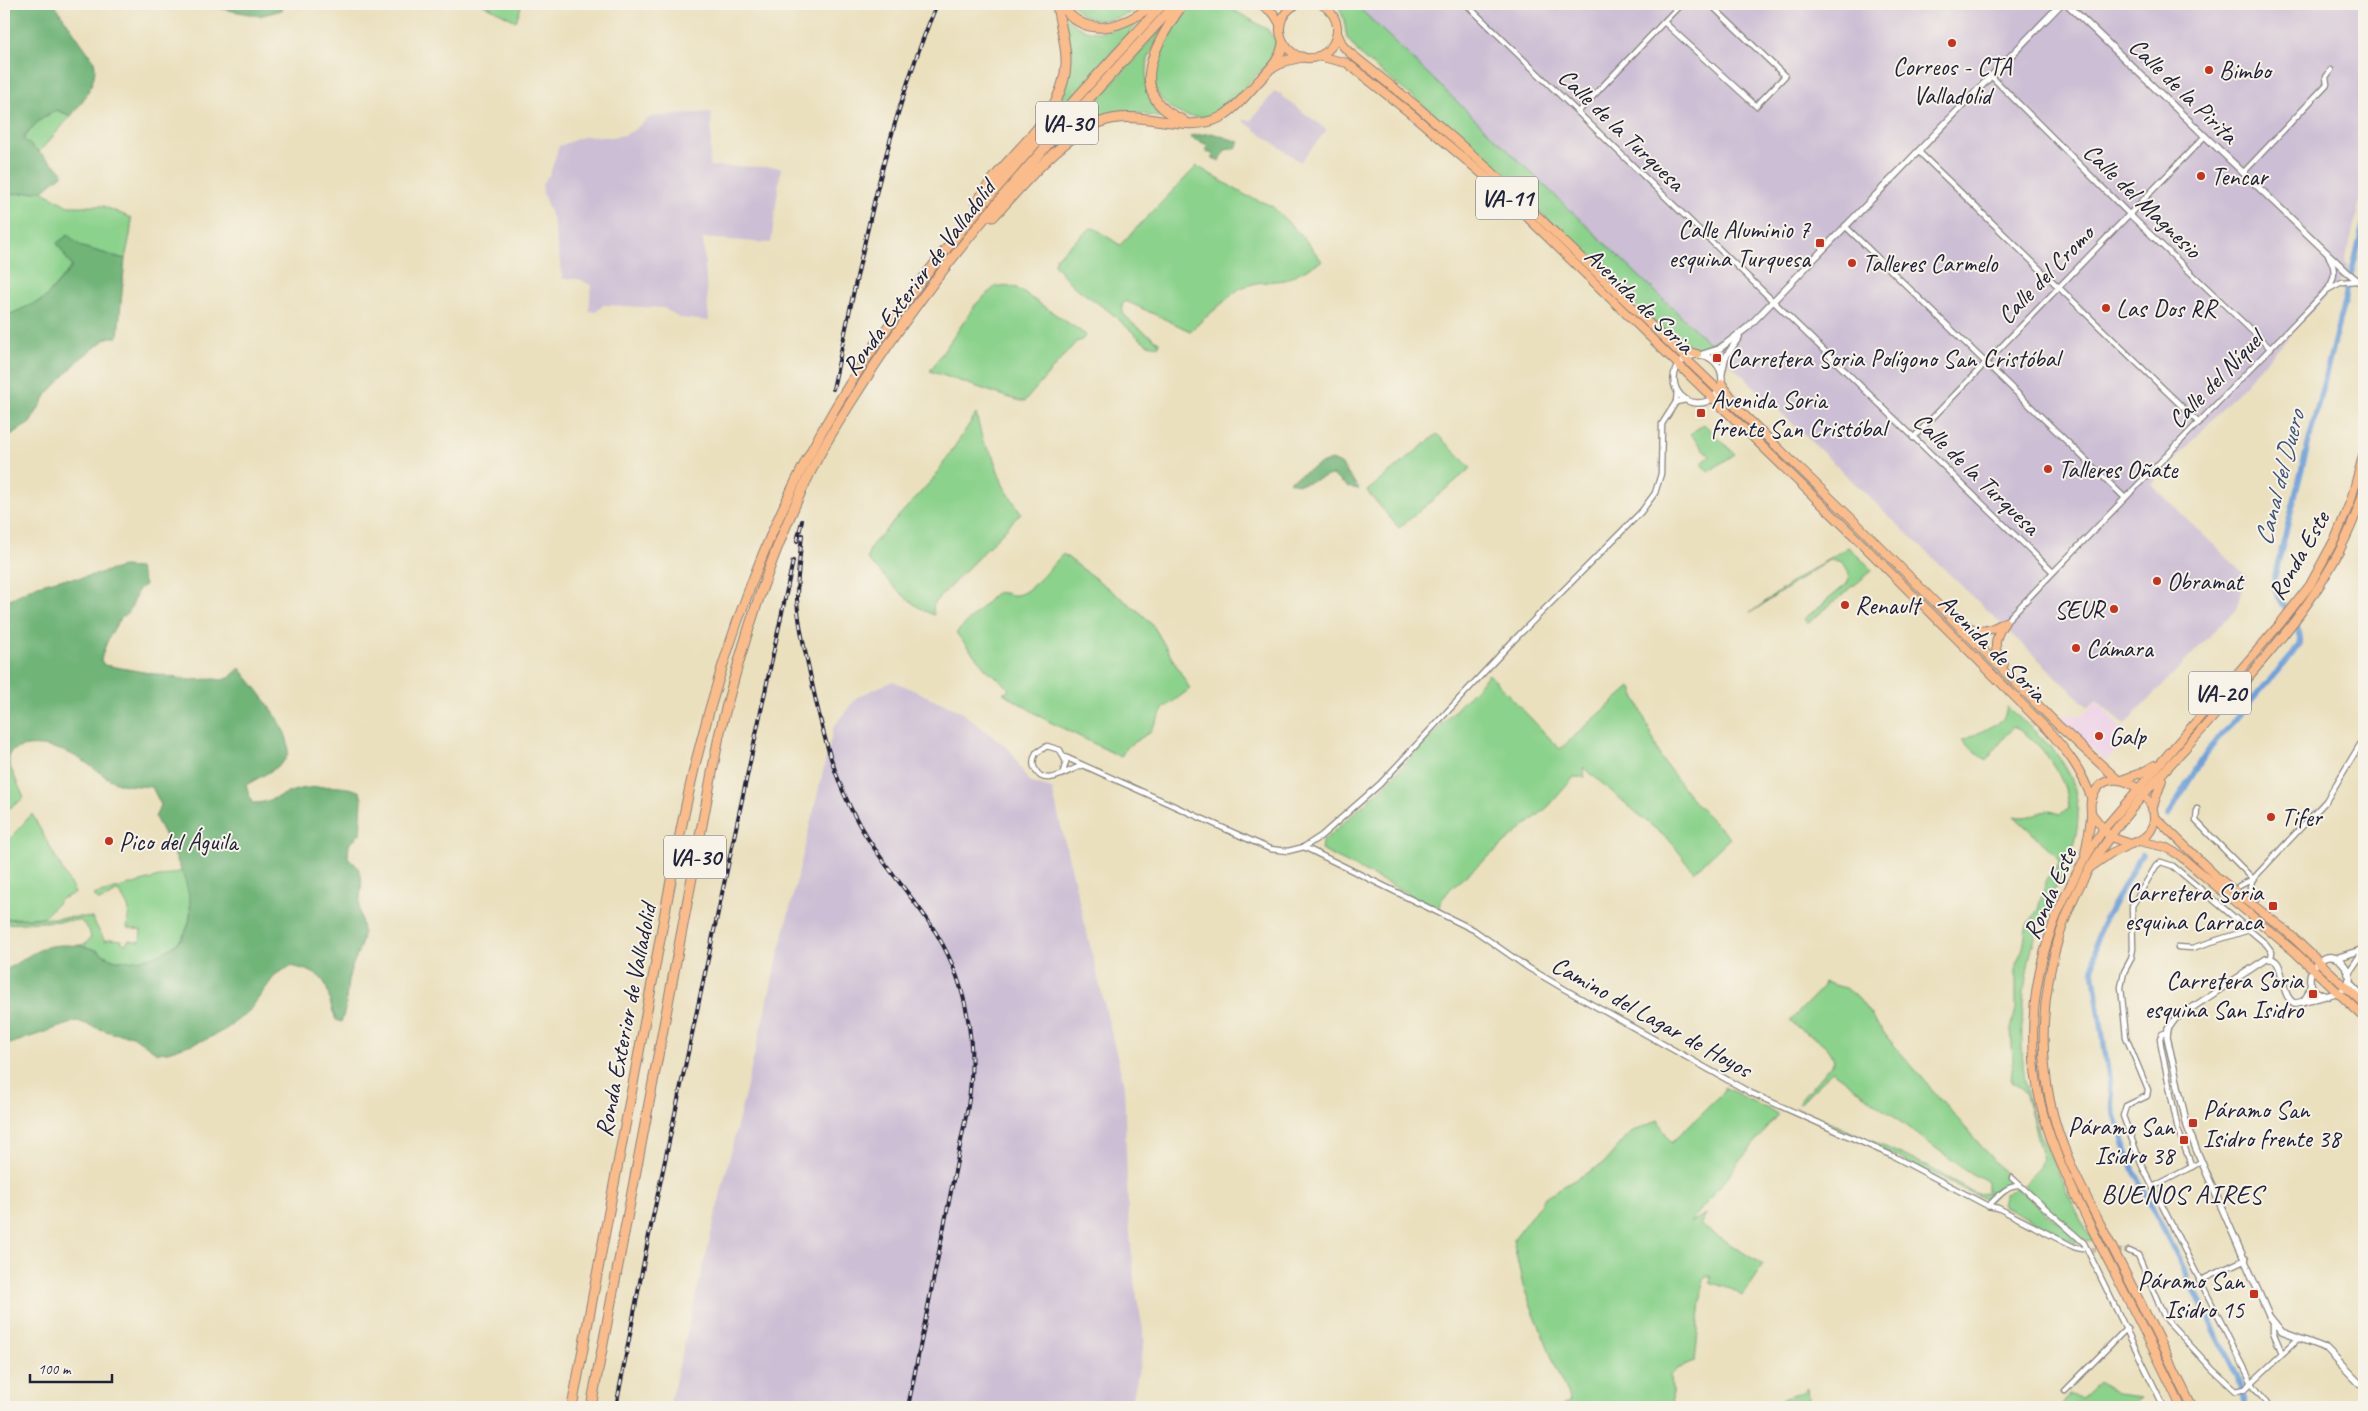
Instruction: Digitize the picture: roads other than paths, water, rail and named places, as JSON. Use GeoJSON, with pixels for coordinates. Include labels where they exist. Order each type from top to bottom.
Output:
{"type":"FeatureCollection","features":[{"type":"Feature","properties":{"kind":"highway"},"geometry":{"type":"LineString","coordinates":[[968,220],[993,179],[1041,124],[1056,103],[1063,84],[1066,66],[1066,51],[1057,4]]}},
{"type":"Feature","properties":{"kind":"highway"},"geometry":{"type":"LineString","coordinates":[[1061,4],[1075,20],[1087,26],[1099,28],[1114,26],[1154,4]]}},
{"type":"Feature","properties":{"kind":"highway","name":"Ronda Exterior de Valladolid"},"geometry":{"type":"LineString","coordinates":[[572,1407],[686,806],[702,740],[727,654],[746,599],[784,509],[836,406],[884,330],[968,220],[1163,4]]}},
{"type":"Feature","properties":{"kind":"highway","name":"Ronda Exterior de Valladolid"},"geometry":{"type":"LineString","coordinates":[[591,1407],[718,736],[738,657],[781,539],[815,462],[891,339],[962,246],[1031,164],[1176,4]]}},
{"type":"Feature","properties":{"kind":"highway"},"geometry":{"type":"LineString","coordinates":[[1183,4],[1164,31],[1152,56],[1148,75],[1154,94],[1165,109],[1181,119],[1197,123]]}},
{"type":"Feature","properties":{"kind":"highway"},"geometry":{"type":"LineString","coordinates":[[1270,70],[1281,54],[1283,43]]}},
{"type":"Feature","properties":{"kind":"highway"},"geometry":{"type":"LineString","coordinates":[[962,246],[978,233],[1061,147],[1083,130],[1102,122],[1130,117],[1197,123],[1214,120],[1227,112],[1270,70],[1281,62],[1302,57]]}},
{"type":"Feature","properties":{"kind":"main road"},"geometry":{"type":"LineString","coordinates":[[1262,4],[1274,14],[1280,24],[1283,43],[1290,51],[1302,57]]}},
{"type":"Feature","properties":{"kind":"main road"},"geometry":{"type":"LineString","coordinates":[[1280,24],[1285,13],[1297,4]]}},
{"type":"Feature","properties":{"kind":"main road"},"geometry":{"type":"LineString","coordinates":[[1321,4],[1332,13]]}},
{"type":"Feature","properties":{"kind":"main road","name":"VA-11"},"geometry":{"type":"LineString","coordinates":[[1332,13],[1337,33]]}},
{"type":"Feature","properties":{"kind":"main road"},"geometry":{"type":"LineString","coordinates":[[1318,56],[1332,45],[1337,33]]}},
{"type":"Feature","properties":{"kind":"main road","name":"Avenida de Soria"},"geometry":{"type":"LineString","coordinates":[[1337,33],[1343,46],[1350,53],[1420,108],[1491,171],[1752,423],[2036,702],[2119,780]]}},
{"type":"Feature","properties":{"kind":"main road","name":"VA-11"},"geometry":{"type":"LineString","coordinates":[[1302,57],[1318,56]]}},
{"type":"Feature","properties":{"kind":"main road","name":"Avenida de Soria"},"geometry":{"type":"LineString","coordinates":[[1318,56],[1347,64],[1453,148],[1486,178],[2058,740],[2080,770],[2092,800]]}},
{"type":"Feature","properties":{"kind":"main road"},"geometry":{"type":"LineString","coordinates":[[1674,348],[1700,354]]}},
{"type":"Feature","properties":{"kind":"main road"},"geometry":{"type":"LineString","coordinates":[[1722,384],[1752,423]]}},
{"type":"Feature","properties":{"kind":"main road","name":"Ronda Este"},"geometry":{"type":"LineString","coordinates":[[2182,1407],[2062,1168],[2048,1131],[2038,1091],[2034,1026],[2040,973],[2053,923],[2084,858],[2103,830],[2279,625],[2310,585],[2336,537],[2351,500],[2364,452]]}},
{"type":"Feature","properties":{"kind":"main road","name":"Ronda Este"},"geometry":{"type":"LineString","coordinates":[[2192,1407],[2072,1166],[2050,1102],[2044,1036],[2049,978],[2058,939],[2090,868],[2110,837],[2285,635],[2302,612],[2329,572],[2343,546],[2364,490]]}},
{"type":"Feature","properties":{"kind":"main road"},"geometry":{"type":"LineString","coordinates":[[1937,604],[1975,630],[1992,630],[2005,622]]}},
{"type":"Feature","properties":{"kind":"main road"},"geometry":{"type":"LineString","coordinates":[[2005,622],[1997,633],[1996,651],[1999,658],[2036,702]]}},
{"type":"Feature","properties":{"kind":"main road"},"geometry":{"type":"LineString","coordinates":[[2092,800],[2102,785],[2141,773],[2161,761]]}},
{"type":"Feature","properties":{"kind":"main road"},"geometry":{"type":"LineString","coordinates":[[2090,868],[2111,854],[2139,841],[2150,831],[2156,793],[2167,771]]}},
{"type":"Feature","properties":{"kind":"main road","name":"VA-11"},"geometry":{"type":"LineString","coordinates":[[2119,780],[2138,788],[2145,796],[2153,813]]}},
{"type":"Feature","properties":{"kind":"main road","name":"VA-11"},"geometry":{"type":"LineString","coordinates":[[2091,812],[2092,800]]}},
{"type":"Feature","properties":{"kind":"main road"},"geometry":{"type":"LineString","coordinates":[[2091,812],[2110,837],[2131,844]]}},
{"type":"Feature","properties":{"kind":"main road"},"geometry":{"type":"LineString","coordinates":[[2084,858],[2091,812]]}},
{"type":"Feature","properties":{"kind":"main road"},"geometry":{"type":"LineString","coordinates":[[2153,813],[2217,877],[2281,927],[2318,961],[2348,980],[2364,1004]]}},
{"type":"Feature","properties":{"kind":"main road"},"geometry":{"type":"LineString","coordinates":[[2139,841],[2165,847],[2179,855],[2312,968],[2364,1017]]}},
{"type":"Feature","properties":{"kind":"street"},"geometry":{"type":"LineString","coordinates":[[1329,4],[1332,13]]}},
{"type":"Feature","properties":{"kind":"street","name":"Calle de la Turquesa"},"geometry":{"type":"LineString","coordinates":[[1466,4],[2053,572]]}},
{"type":"Feature","properties":{"kind":"street"},"geometry":{"type":"LineString","coordinates":[[1578,112],[1681,4]]}},
{"type":"Feature","properties":{"kind":"street"},"geometry":{"type":"LineString","coordinates":[[1664,22],[1756,106],[1785,76],[1710,4]]}},
{"type":"Feature","properties":{"kind":"street"},"geometry":{"type":"LineString","coordinates":[[1081,766],[1063,772],[1054,778],[1045,778],[1036,773],[1033,761],[1038,750],[1047,746],[1060,750],[1065,757],[1081,766],[1270,848],[1288,851],[1304,847],[1321,836],[1380,784],[1513,641],[1641,512],[1655,493],[1661,474],[1662,424],[1676,402],[1677,390],[1674,375],[1678,365],[1684,359],[1717,351],[1744,330],[2061,4]]}},
{"type":"Feature","properties":{"kind":"street","name":"Calle de la Pirita"},"geometry":{"type":"LineString","coordinates":[[2067,4],[2362,286]]}},
{"type":"Feature","properties":{"kind":"street"},"geometry":{"type":"LineString","coordinates":[[2243,173],[2327,84],[2326,77],[2331,70]]}},
{"type":"Feature","properties":{"kind":"street","name":"Calle del Magnesio"},"geometry":{"type":"LineString","coordinates":[[1991,76],[2129,214],[2270,349]]}},
{"type":"Feature","properties":{"kind":"street","name":"Calle del Cromo"},"geometry":{"type":"LineString","coordinates":[[1913,438],[2205,136]]}},
{"type":"Feature","properties":{"kind":"street"},"geometry":{"type":"LineString","coordinates":[[1918,151],[2199,423]]}},
{"type":"Feature","properties":{"kind":"street"},"geometry":{"type":"LineString","coordinates":[[1845,226],[2125,498]]}},
{"type":"Feature","properties":{"kind":"street"},"geometry":{"type":"LineString","coordinates":[[2327,253],[2334,272],[2333,280],[2327,290]]}},
{"type":"Feature","properties":{"kind":"street","name":"Calle del Níquel"},"geometry":{"type":"LineString","coordinates":[[2005,622],[2327,290],[2334,284],[2346,281],[2362,286]]}},
{"type":"Feature","properties":{"kind":"street"},"geometry":{"type":"LineString","coordinates":[[1721,375],[1726,356],[1744,330]]}},
{"type":"Feature","properties":{"kind":"street"},"geometry":{"type":"LineString","coordinates":[[1676,402],[1686,400],[1703,403],[1713,399],[1719,392],[1722,384],[1721,375],[1715,362],[1700,354]]}},
{"type":"Feature","properties":{"kind":"street"},"geometry":{"type":"LineString","coordinates":[[1677,390],[1686,400]]}},
{"type":"Feature","properties":{"kind":"street"},"geometry":{"type":"LineString","coordinates":[[2239,886],[2253,879],[2326,801],[2364,738]]}},
{"type":"Feature","properties":{"kind":"street"},"geometry":{"type":"LineString","coordinates":[[1063,772],[1065,757]]}},
{"type":"Feature","properties":{"kind":"street"},"geometry":{"type":"LineString","coordinates":[[2197,809],[2196,821],[2253,879]]}},
{"type":"Feature","properties":{"kind":"street","name":"Camino del Lagar de Hoyos"},"geometry":{"type":"LineString","coordinates":[[1304,847],[1474,930],[1558,985],[1751,1093],[1892,1156],[1988,1206],[1998,1208],[2074,1247],[2082,1249]]}},
{"type":"Feature","properties":{"kind":"street"},"geometry":{"type":"LineString","coordinates":[[2269,1407],[2252,1383],[2134,1149],[2123,1116],[2123,1110],[2126,1106],[2147,1096],[2148,1090],[2126,1037],[2121,987],[2124,972],[2131,959],[2133,949],[2132,906],[2156,866],[2162,862],[2168,863],[2266,944],[2272,952],[2271,958]]}},
{"type":"Feature","properties":{"kind":"street"},"geometry":{"type":"LineString","coordinates":[[2253,879],[2250,888],[2258,900]]}},
{"type":"Feature","properties":{"kind":"street"},"geometry":{"type":"LineString","coordinates":[[2178,947],[2192,948],[2249,930]]}},
{"type":"Feature","properties":{"kind":"street"},"geometry":{"type":"LineString","coordinates":[[2271,958],[2280,967],[2284,993],[2294,1003],[2340,993],[2364,950]]}},
{"type":"Feature","properties":{"kind":"street"},"geometry":{"type":"LineString","coordinates":[[2302,1002],[2308,994],[2312,968],[2318,961],[2364,950]]}},
{"type":"Feature","properties":{"kind":"street"},"geometry":{"type":"LineString","coordinates":[[2271,958],[2266,958],[2175,1019],[2168,1032],[2168,1047],[2187,1126],[2201,1162],[2274,1323],[2282,1332],[2298,1339],[2316,1343],[2325,1348],[2364,1388]]}},
{"type":"Feature","properties":{"kind":"street"},"geometry":{"type":"LineString","coordinates":[[2336,958],[2344,964],[2348,980],[2364,996]]}},
{"type":"Feature","properties":{"kind":"street"},"geometry":{"type":"LineString","coordinates":[[2311,983],[2318,993],[2328,996]]}},
{"type":"Feature","properties":{"kind":"street"},"geometry":{"type":"LineString","coordinates":[[2168,1032],[2162,1034],[2160,1038],[2161,1046],[2178,1130],[2192,1167]]}},
{"type":"Feature","properties":{"kind":"street"},"geometry":{"type":"LineString","coordinates":[[2152,1187],[2201,1162]]}},
{"type":"Feature","properties":{"kind":"street"},"geometry":{"type":"LineString","coordinates":[[2012,1178],[2084,1243],[2164,1407]]}},
{"type":"Feature","properties":{"kind":"street"},"geometry":{"type":"LineString","coordinates":[[1988,1206],[2005,1189],[2011,1186],[2019,1186]]}},
{"type":"Feature","properties":{"kind":"street"},"geometry":{"type":"LineString","coordinates":[[2129,1250],[2138,1255],[2165,1318],[2213,1370],[2236,1391],[2245,1389],[2298,1339]]}},
{"type":"Feature","properties":{"kind":"street"},"geometry":{"type":"LineString","coordinates":[[2199,1281],[2246,1259]]}},
{"type":"Feature","properties":{"kind":"street"},"geometry":{"type":"LineString","coordinates":[[2274,1323],[2273,1332],[2282,1353]]}},
{"type":"Feature","properties":{"kind":"street"},"geometry":{"type":"LineString","coordinates":[[2066,1391],[2126,1328]]}},
{"type":"Feature","properties":{"kind":"waterway","name":"Canal del Duero"},"geometry":{"type":"LineString","coordinates":[[2168,815],[2207,752],[2300,645],[2298,629],[2278,596],[2274,579],[2364,223]]}},
{"type":"Feature","properties":{"kind":"waterway","name":"Canal del Duero"},"geometry":{"type":"LineString","coordinates":[[2142,854],[2102,924],[2097,937],[2093,970],[2114,1111],[2135,1173],[2237,1375],[2245,1407]]}},
{"type":"Feature","properties":{"kind":"tunnel"},"geometry":{"type":"LineString","coordinates":[[2085,1249],[2129,1251]]}},
{"type":"Feature","properties":{"kind":"railway"},"geometry":{"type":"LineString","coordinates":[[833,389],[876,194],[903,98],[937,4]]}},
{"type":"Feature","properties":{"kind":"railway"},"geometry":{"type":"LineString","coordinates":[[797,541],[802,521]]}},
{"type":"Feature","properties":{"kind":"railway"},"geometry":{"type":"LineString","coordinates":[[802,535],[797,591],[799,616],[818,709],[834,768],[859,824],[931,925],[943,946],[961,989],[970,1035],[972,1059],[968,1106],[908,1407]]}},
{"type":"Feature","properties":{"kind":"railway"},"geometry":{"type":"LineString","coordinates":[[616,1407],[648,1240],[793,561]]}},
{"type":"Feature","properties":{"kind":"place","name":"Correos - CTA Valladolid"},"geometry":{"type":"Point","coordinates":[1952,43]}},
{"type":"Feature","properties":{"kind":"place","name":"Bimbo"},"geometry":{"type":"Point","coordinates":[2209,70]}},
{"type":"Feature","properties":{"kind":"place","name":"Tencar"},"geometry":{"type":"Point","coordinates":[2201,176]}},
{"type":"Feature","properties":{"kind":"place","name":"Calle Aluminio 7 esquina Turquesa"},"geometry":{"type":"Point","coordinates":[1820,243]}},
{"type":"Feature","properties":{"kind":"place","name":"Talleres Carmelo"},"geometry":{"type":"Point","coordinates":[1852,263]}},
{"type":"Feature","properties":{"kind":"place","name":"Las Dos RR"},"geometry":{"type":"Point","coordinates":[2106,308]}},
{"type":"Feature","properties":{"kind":"place","name":"Carretera Soria Polígono San Cristóbal"},"geometry":{"type":"Point","coordinates":[1717,358]}},
{"type":"Feature","properties":{"kind":"place","name":"Avenida Soria frente San Cristóbal"},"geometry":{"type":"Point","coordinates":[1701,413]}},
{"type":"Feature","properties":{"kind":"place","name":"Talleres Oñate"},"geometry":{"type":"Point","coordinates":[2048,469]}},
{"type":"Feature","properties":{"kind":"place","name":"Obramat"},"geometry":{"type":"Point","coordinates":[2157,581]}},
{"type":"Feature","properties":{"kind":"place","name":"Renault"},"geometry":{"type":"Point","coordinates":[1845,605]}},
{"type":"Feature","properties":{"kind":"place","name":"SEUR"},"geometry":{"type":"Point","coordinates":[2114,609]}},
{"type":"Feature","properties":{"kind":"place","name":"Cámara"},"geometry":{"type":"Point","coordinates":[2076,648]}},
{"type":"Feature","properties":{"kind":"place","name":"Galp"},"geometry":{"type":"Point","coordinates":[2099,736]}},
{"type":"Feature","properties":{"kind":"place","name":"Tifer"},"geometry":{"type":"Point","coordinates":[2271,817]}},
{"type":"Feature","properties":{"kind":"place","name":"Pico del Águila"},"geometry":{"type":"Point","coordinates":[109,841]}},
{"type":"Feature","properties":{"kind":"place","name":"Carretera Soria esquina Carraca"},"geometry":{"type":"Point","coordinates":[2273,906]}},
{"type":"Feature","properties":{"kind":"place","name":"Carretera Soria esquina San Isidro"},"geometry":{"type":"Point","coordinates":[2313,994]}},
{"type":"Feature","properties":{"kind":"place","name":"Páramo San Isidro frente 38"},"geometry":{"type":"Point","coordinates":[2193,1123]}},
{"type":"Feature","properties":{"kind":"place","name":"Páramo San Isidro 38"},"geometry":{"type":"Point","coordinates":[2184,1140]}},
{"type":"Feature","properties":{"kind":"place","name":"Páramo San Isidro 15"},"geometry":{"type":"Point","coordinates":[2254,1294]}},
{"type":"Feature","properties":{"kind":"district","name":"BUENOS AIRES"},"geometry":{"type":"Point","coordinates":[2182,1194]}}]}
